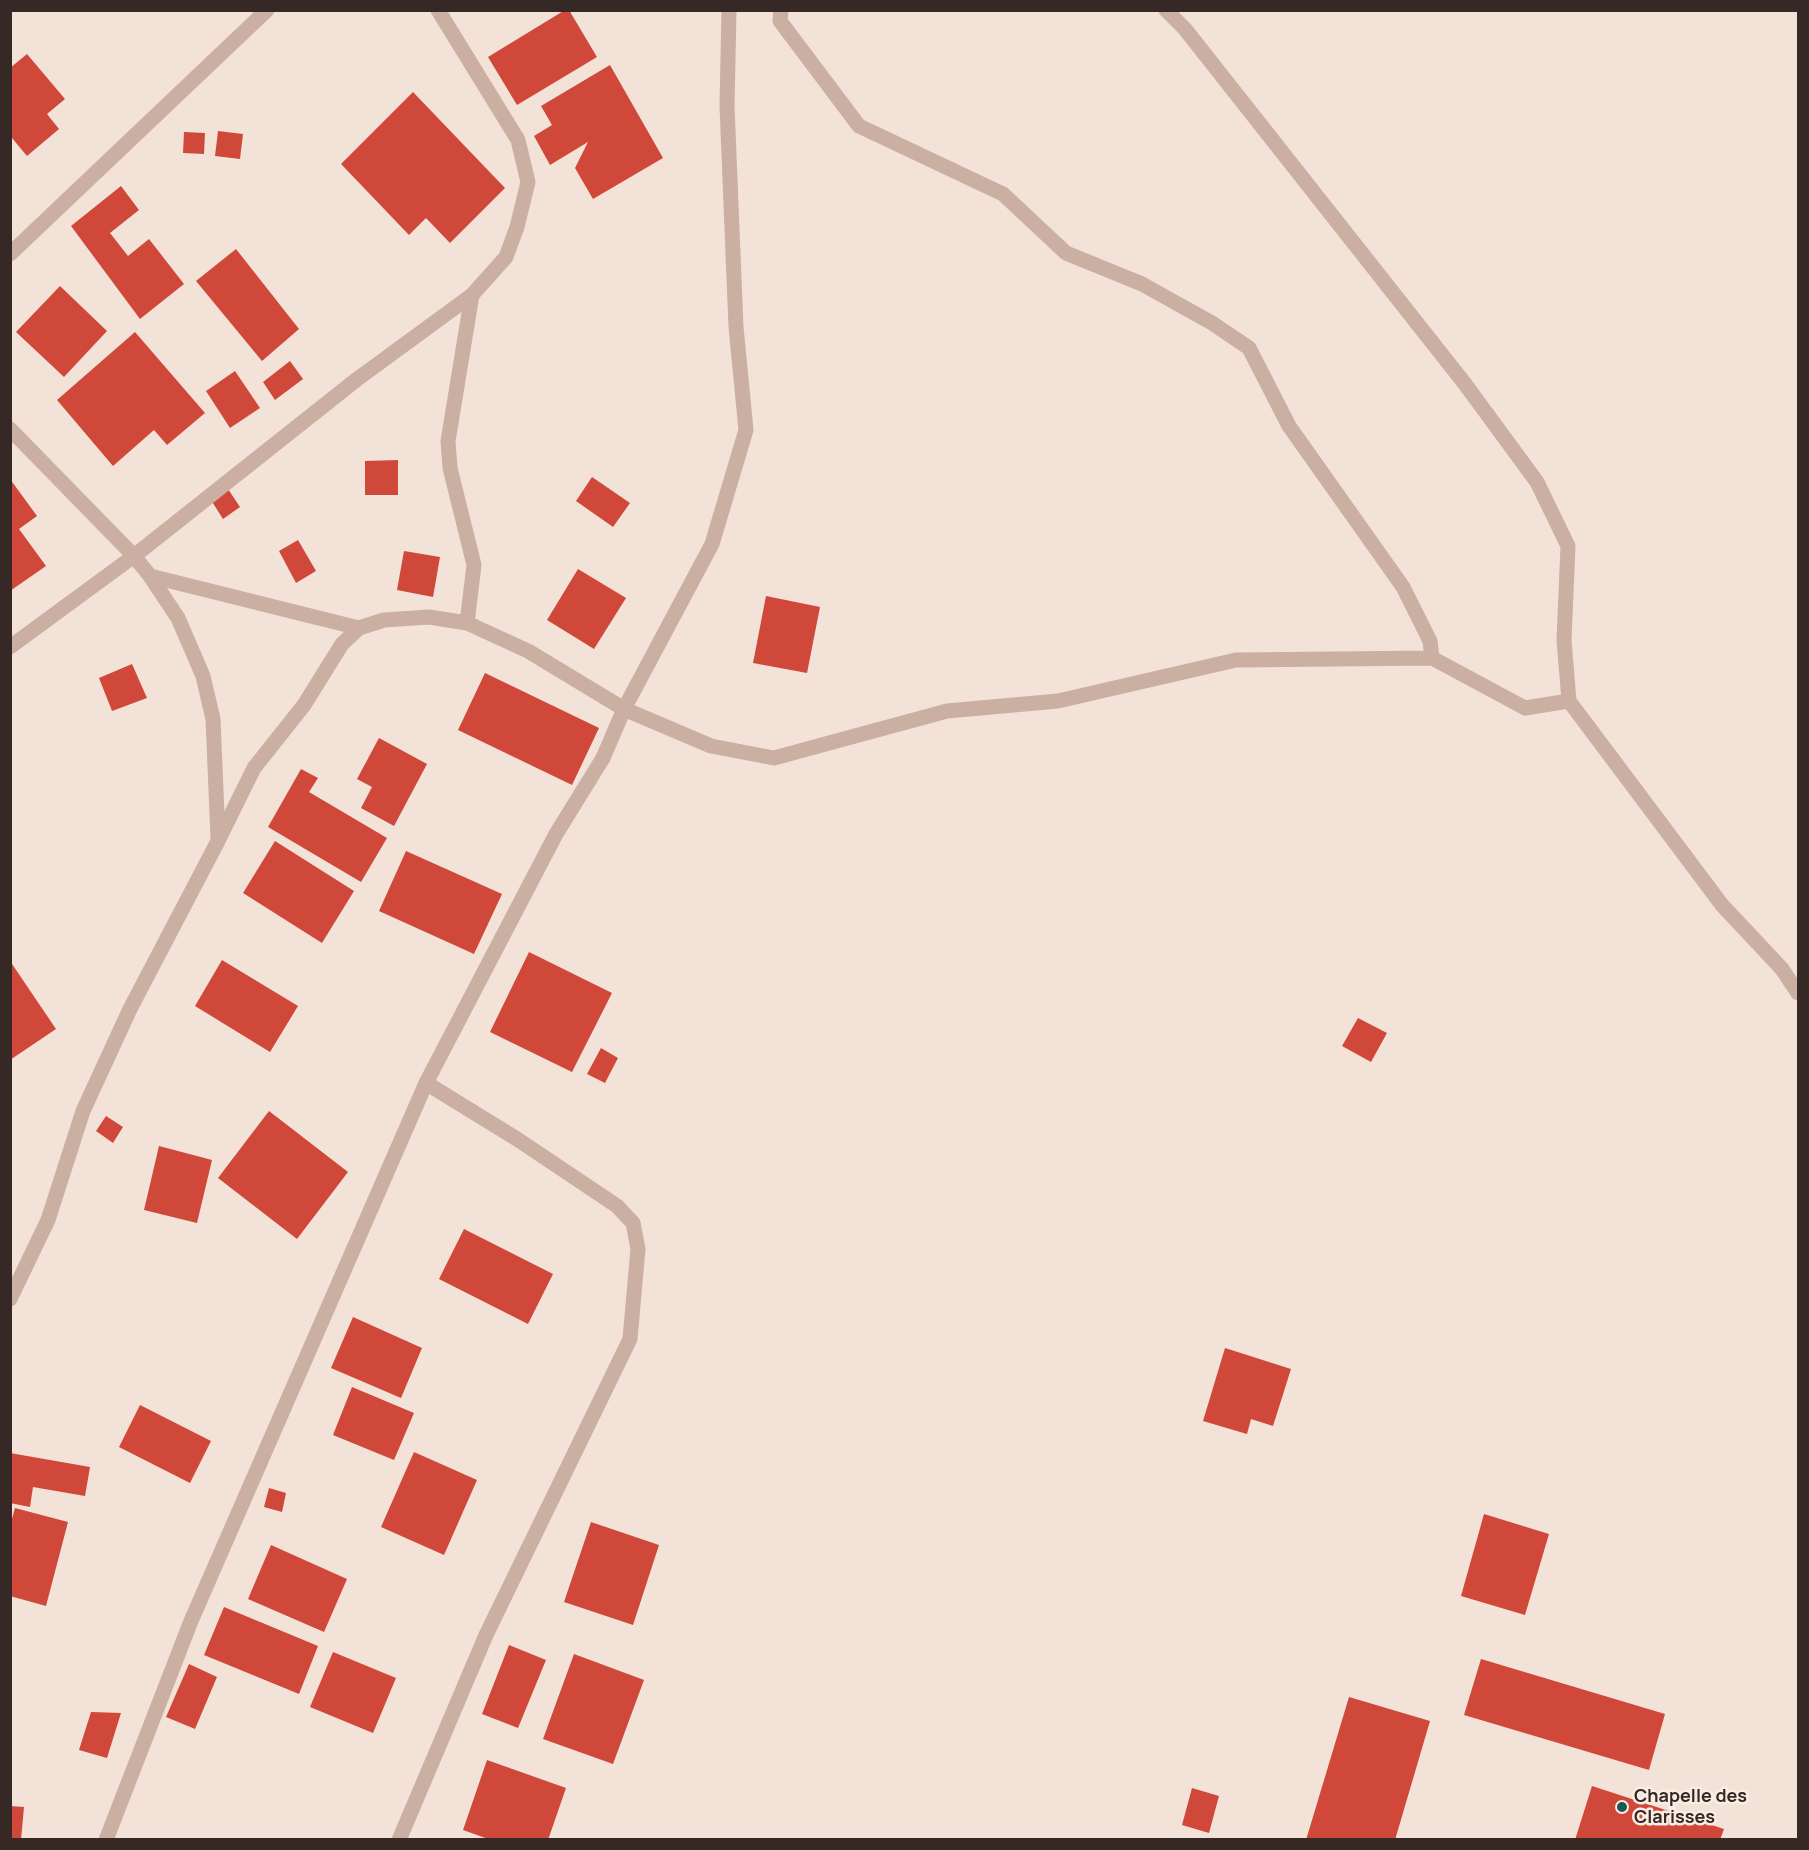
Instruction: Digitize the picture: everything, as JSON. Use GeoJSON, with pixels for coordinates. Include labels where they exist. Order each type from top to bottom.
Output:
{"type":"FeatureCollection","features":[{"type":"Feature","properties":{"kind":"street"},"geometry":{"type":"LineString","coordinates":[[10,254],[267,10]]}},
{"type":"Feature","properties":{"kind":"street"},"geometry":{"type":"LineString","coordinates":[[10,647],[134,556],[356,380],[472,295],[506,257],[518,227],[528,182],[518,140],[438,10]]}},
{"type":"Feature","properties":{"kind":"street"},"geometry":{"type":"LineString","coordinates":[[106,1839],[191,1621],[426,1083],[556,834],[603,758],[624,709],[712,544],[747,430],[736,327],[727,106],[729,10]]}},
{"type":"Feature","properties":{"kind":"street"},"geometry":{"type":"LineString","coordinates":[[781,10],[780,21],[859,126],[1003,194],[1066,253],[1142,284],[1212,323],[1249,348],[1289,426],[1403,587],[1430,641],[1432,658]]}},
{"type":"Feature","properties":{"kind":"street"},"geometry":{"type":"LineString","coordinates":[[1166,10],[1185,29],[1466,384],[1537,482],[1568,546],[1564,640],[1569,701],[1722,904],[1782,969],[1798,993]]}},
{"type":"Feature","properties":{"kind":"street"},"geometry":{"type":"LineString","coordinates":[[467,623],[474,566],[471,542],[450,468],[448,441],[472,295]]}},
{"type":"Feature","properties":{"kind":"street"},"geometry":{"type":"LineString","coordinates":[[10,429],[134,556],[178,618],[203,676],[213,719],[218,841]]}},
{"type":"Feature","properties":{"kind":"street"},"geometry":{"type":"LineString","coordinates":[[150,576],[359,628]]}},
{"type":"Feature","properties":{"kind":"street"},"geometry":{"type":"LineString","coordinates":[[10,1299],[48,1220],[83,1112],[130,1009],[254,768],[304,705],[342,644],[359,628],[384,620],[429,617],[467,623],[528,651],[624,709],[711,746],[774,758],[947,711],[1058,701],[1236,660],[1432,658],[1525,708],[1569,701]]}},
{"type":"Feature","properties":{"kind":"street"},"geometry":{"type":"LineString","coordinates":[[399,1839],[486,1635],[630,1339],[638,1249],[633,1223],[617,1206],[517,1139],[426,1083]]}},
{"type":"Feature","properties":{"kind":"building"},"geometry":{"type":"Polygon","coordinates":[[[565,10],[569,10],[597,57],[517,105],[488,57],[565,10]]]}},
{"type":"Feature","properties":{"kind":"building"},"geometry":{"type":"Polygon","coordinates":[[[27,54],[65,99],[47,114],[59,129],[27,156],[12,138],[10,140],[10,68],[27,54]]]}},
{"type":"Feature","properties":{"kind":"building"},"geometry":{"type":"Polygon","coordinates":[[[610,65],[663,158],[593,199],[575,168],[588,142],[550,165],[534,136],[552,125],[541,106],[610,65]]]}},
{"type":"Feature","properties":{"kind":"building"},"geometry":{"type":"Polygon","coordinates":[[[413,92],[505,188],[450,243],[426,218],[409,235],[341,164],[413,92]]]}},
{"type":"Feature","properties":{"kind":"building"},"geometry":{"type":"Polygon","coordinates":[[[218,131],[243,134],[240,159],[215,156],[218,131]]]}},
{"type":"Feature","properties":{"kind":"building"},"geometry":{"type":"Polygon","coordinates":[[[184,132],[205,133],[204,154],[183,153],[184,132]]]}},
{"type":"Feature","properties":{"kind":"building"},"geometry":{"type":"Polygon","coordinates":[[[121,186],[139,210],[110,233],[128,256],[149,239],[184,284],[140,319],[71,226],[121,186]]]}},
{"type":"Feature","properties":{"kind":"building"},"geometry":{"type":"Polygon","coordinates":[[[236,249],[299,329],[262,361],[196,281],[236,249]]]}},
{"type":"Feature","properties":{"kind":"building"},"geometry":{"type":"Polygon","coordinates":[[[60,286],[107,331],[64,377],[16,332],[60,286]]]}},
{"type":"Feature","properties":{"kind":"building"},"geometry":{"type":"Polygon","coordinates":[[[135,332],[205,413],[167,445],[154,430],[113,466],[57,400],[135,332]]]}},
{"type":"Feature","properties":{"kind":"building"},"geometry":{"type":"Polygon","coordinates":[[[290,361],[303,379],[275,400],[263,382],[290,361]]]}},
{"type":"Feature","properties":{"kind":"building"},"geometry":{"type":"Polygon","coordinates":[[[235,371],[260,408],[230,428],[206,391],[235,371]]]}},
{"type":"Feature","properties":{"kind":"building"},"geometry":{"type":"Polygon","coordinates":[[[398,460],[398,495],[365,495],[365,461],[398,460]]]}},
{"type":"Feature","properties":{"kind":"building"},"geometry":{"type":"Polygon","coordinates":[[[592,477],[630,503],[613,527],[576,501],[592,477]]]}},
{"type":"Feature","properties":{"kind":"building"},"geometry":{"type":"Polygon","coordinates":[[[10,479],[37,516],[19,529],[46,566],[10,591],[10,479]]]}},
{"type":"Feature","properties":{"kind":"building"},"geometry":{"type":"Polygon","coordinates":[[[228,489],[240,507],[223,519],[211,500],[228,489]]]}},
{"type":"Feature","properties":{"kind":"building"},"geometry":{"type":"Polygon","coordinates":[[[298,540],[316,571],[296,583],[279,551],[298,540]]]}},
{"type":"Feature","properties":{"kind":"building"},"geometry":{"type":"Polygon","coordinates":[[[404,551],[440,557],[433,597],[397,590],[404,551]]]}},
{"type":"Feature","properties":{"kind":"building"},"geometry":{"type":"Polygon","coordinates":[[[578,569],[626,598],[594,649],[547,620],[578,569]]]}},
{"type":"Feature","properties":{"kind":"building"},"geometry":{"type":"Polygon","coordinates":[[[766,596],[820,607],[807,673],[753,663],[766,596]]]}},
{"type":"Feature","properties":{"kind":"building"},"geometry":{"type":"Polygon","coordinates":[[[132,664],[147,698],[112,711],[99,678],[132,664]]]}},
{"type":"Feature","properties":{"kind":"building"},"geometry":{"type":"Polygon","coordinates":[[[485,673],[599,728],[572,785],[458,730],[485,673]]]}},
{"type":"Feature","properties":{"kind":"building"},"geometry":{"type":"Polygon","coordinates":[[[379,738],[427,764],[394,826],[361,808],[372,787],[357,779],[379,738]]]}},
{"type":"Feature","properties":{"kind":"building"},"geometry":{"type":"Polygon","coordinates":[[[301,769],[318,778],[309,792],[387,838],[361,882],[268,827],[301,769]]]}},
{"type":"Feature","properties":{"kind":"building"},"geometry":{"type":"Polygon","coordinates":[[[275,841],[354,891],[322,943],[243,893],[275,841]]]}},
{"type":"Feature","properties":{"kind":"building"},"geometry":{"type":"Polygon","coordinates":[[[406,851],[502,894],[474,954],[379,911],[406,851]]]}},
{"type":"Feature","properties":{"kind":"building"},"geometry":{"type":"Polygon","coordinates":[[[529,952],[612,993],[572,1072],[490,1032],[529,952]]]}},
{"type":"Feature","properties":{"kind":"building"},"geometry":{"type":"Polygon","coordinates":[[[222,960],[298,1006],[270,1052],[195,1006],[222,960]]]}},
{"type":"Feature","properties":{"kind":"building"},"geometry":{"type":"Polygon","coordinates":[[[10,961],[56,1029],[10,1060],[10,961]]]}},
{"type":"Feature","properties":{"kind":"building"},"geometry":{"type":"Polygon","coordinates":[[[1358,1018],[1387,1033],[1371,1062],[1342,1046],[1358,1018]]]}},
{"type":"Feature","properties":{"kind":"building"},"geometry":{"type":"Polygon","coordinates":[[[601,1048],[618,1058],[605,1083],[587,1074],[601,1048]]]}},
{"type":"Feature","properties":{"kind":"building"},"geometry":{"type":"Polygon","coordinates":[[[269,1111],[348,1172],[297,1239],[218,1178],[269,1111]]]}},
{"type":"Feature","properties":{"kind":"building"},"geometry":{"type":"Polygon","coordinates":[[[106,1116],[123,1127],[113,1143],[96,1131],[106,1116]]]}},
{"type":"Feature","properties":{"kind":"building"},"geometry":{"type":"Polygon","coordinates":[[[159,1146],[212,1160],[197,1223],[144,1210],[159,1146]]]}},
{"type":"Feature","properties":{"kind":"building"},"geometry":{"type":"Polygon","coordinates":[[[464,1229],[553,1274],[528,1324],[439,1279],[464,1229]]]}},
{"type":"Feature","properties":{"kind":"building"},"geometry":{"type":"Polygon","coordinates":[[[353,1317],[422,1348],[401,1398],[331,1368],[353,1317]]]}},
{"type":"Feature","properties":{"kind":"building"},"geometry":{"type":"Polygon","coordinates":[[[1225,1348],[1291,1369],[1273,1426],[1251,1419],[1247,1434],[1203,1421],[1225,1348]]]}},
{"type":"Feature","properties":{"kind":"building"},"geometry":{"type":"Polygon","coordinates":[[[352,1387],[414,1413],[394,1460],[333,1435],[352,1387]]]}},
{"type":"Feature","properties":{"kind":"building"},"geometry":{"type":"Polygon","coordinates":[[[140,1405],[211,1441],[190,1483],[119,1447],[140,1405]]]}},
{"type":"Feature","properties":{"kind":"building"},"geometry":{"type":"Polygon","coordinates":[[[414,1452],[477,1480],[444,1555],[381,1527],[414,1452]]]}},
{"type":"Feature","properties":{"kind":"building"},"geometry":{"type":"Polygon","coordinates":[[[10,1453],[90,1467],[85,1496],[33,1487],[30,1507],[10,1503],[10,1453]]]}},
{"type":"Feature","properties":{"kind":"building"},"geometry":{"type":"Polygon","coordinates":[[[269,1488],[286,1493],[282,1512],[264,1507],[269,1488]]]}},
{"type":"Feature","properties":{"kind":"building"},"geometry":{"type":"Polygon","coordinates":[[[15,1508],[68,1522],[46,1606],[10,1596],[10,1526],[15,1508]]]}},
{"type":"Feature","properties":{"kind":"building"},"geometry":{"type":"Polygon","coordinates":[[[1484,1514],[1549,1534],[1525,1615],[1461,1596],[1484,1514]]]}},
{"type":"Feature","properties":{"kind":"building"},"geometry":{"type":"Polygon","coordinates":[[[591,1522],[659,1545],[633,1625],[564,1602],[591,1522]]]}},
{"type":"Feature","properties":{"kind":"building"},"geometry":{"type":"Polygon","coordinates":[[[271,1545],[347,1579],[324,1632],[248,1599],[271,1545]]]}},
{"type":"Feature","properties":{"kind":"building"},"geometry":{"type":"Polygon","coordinates":[[[224,1607],[318,1646],[299,1694],[204,1655],[224,1607]]]}},
{"type":"Feature","properties":{"kind":"building"},"geometry":{"type":"Polygon","coordinates":[[[509,1645],[546,1660],[518,1728],[482,1714],[509,1645]]]}},
{"type":"Feature","properties":{"kind":"building"},"geometry":{"type":"Polygon","coordinates":[[[333,1652],[396,1678],[373,1733],[310,1707],[333,1652]]]}},
{"type":"Feature","properties":{"kind":"building"},"geometry":{"type":"Polygon","coordinates":[[[574,1654],[644,1680],[613,1764],[543,1739],[574,1654]]]}},
{"type":"Feature","properties":{"kind":"building"},"geometry":{"type":"Polygon","coordinates":[[[1481,1659],[1665,1714],[1649,1770],[1464,1715],[1481,1659]]]}},
{"type":"Feature","properties":{"kind":"building"},"geometry":{"type":"Polygon","coordinates":[[[189,1664],[217,1677],[195,1729],[166,1717],[189,1664]]]}},
{"type":"Feature","properties":{"kind":"building"},"geometry":{"type":"Polygon","coordinates":[[[1349,1697],[1430,1721],[1395,1840],[1306,1840],[1349,1697]]]}},
{"type":"Feature","properties":{"kind":"building"},"geometry":{"type":"Polygon","coordinates":[[[91,1712],[121,1713],[107,1758],[79,1750],[91,1712]]]}},
{"type":"Feature","properties":{"kind":"building"},"geometry":{"type":"Polygon","coordinates":[[[487,1760],[566,1788],[548,1840],[491,1840],[463,1830],[487,1760]]]}},
{"type":"Feature","properties":{"kind":"building","name":"Chapelle des Clarisses"},"geometry":{"type":"Polygon","coordinates":[[[1592,1786],[1724,1829],[1720,1840],[1575,1840],[1592,1786]]]}},
{"type":"Feature","properties":{"kind":"building"},"geometry":{"type":"Polygon","coordinates":[[[1192,1788],[1219,1796],[1209,1833],[1182,1825],[1192,1788]]]}},
{"type":"Feature","properties":{"kind":"building"},"geometry":{"type":"Polygon","coordinates":[[[10,1806],[24,1807],[21,1840],[10,1840],[10,1806]]]}},
{"type":"Feature","properties":{"kind":"place","name":"Chapelle des Clarisses"},"geometry":{"type":"Point","coordinates":[1622,1807]}}]}
